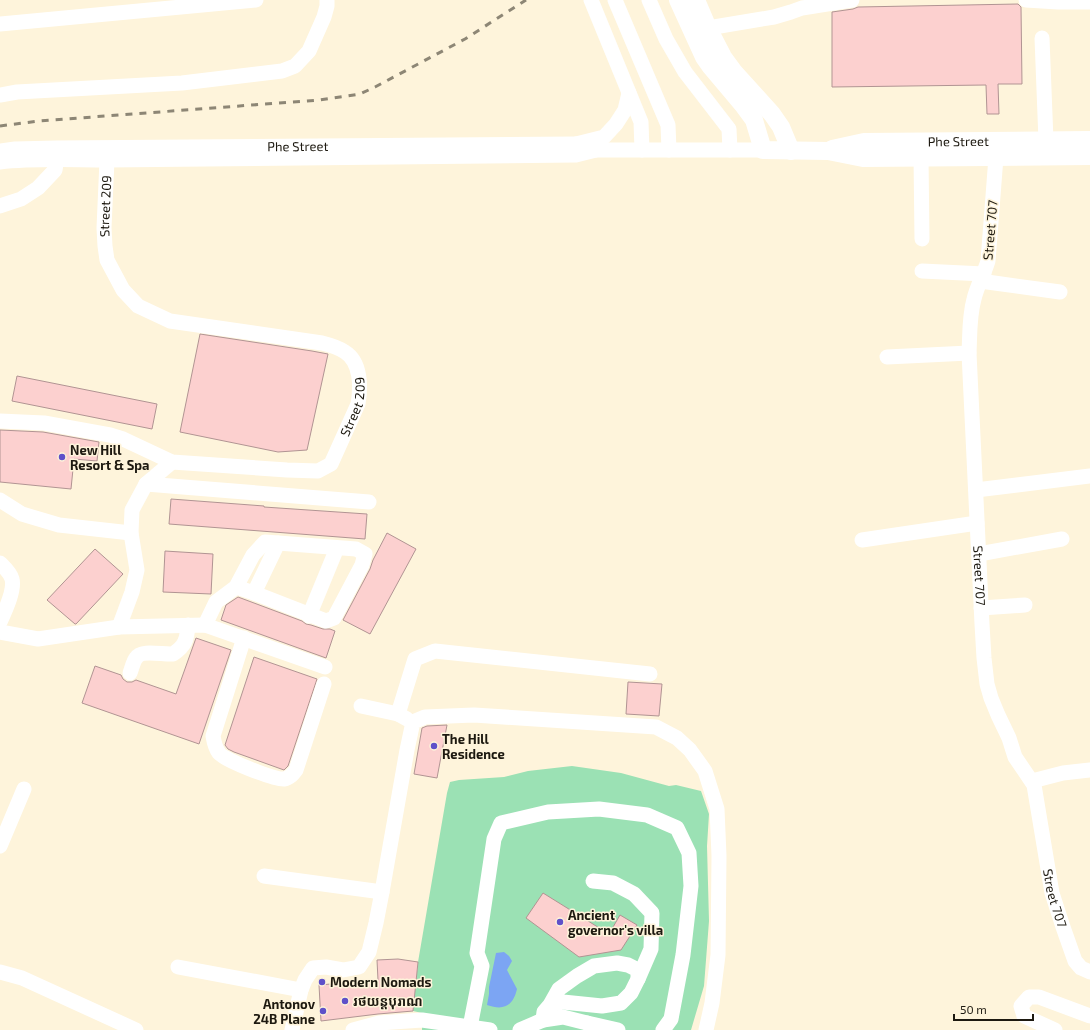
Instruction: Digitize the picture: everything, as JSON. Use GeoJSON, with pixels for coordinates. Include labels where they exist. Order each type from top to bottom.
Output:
{"type":"FeatureCollection","features":[{"type":"Feature","properties":{"kind":"main road"},"geometry":{"type":"LineString","coordinates":[[678,0],[704,57],[754,120],[763,150]]}},
{"type":"Feature","properties":{"kind":"main road"},"geometry":{"type":"LineString","coordinates":[[696,0],[723,57],[734,72],[781,126],[791,151]]}},
{"type":"Feature","properties":{"kind":"main road","name":"Phe Street"},"geometry":{"type":"LineString","coordinates":[[828,151],[864,142],[1090,140]]}},
{"type":"Feature","properties":{"kind":"main road","name":"Phe Street"},"geometry":{"type":"LineString","coordinates":[[763,150],[828,151],[863,158],[1090,156]]}},
{"type":"Feature","properties":{"kind":"street"},"geometry":{"type":"LineString","coordinates":[[0,24],[256,0]]}},
{"type":"Feature","properties":{"kind":"street"},"geometry":{"type":"LineString","coordinates":[[0,94],[182,83],[282,71],[295,66],[309,51],[324,17],[327,0]]}},
{"type":"Feature","properties":{"kind":"street"},"geometry":{"type":"LineString","coordinates":[[591,0],[642,122],[642,150]]}},
{"type":"Feature","properties":{"kind":"street"},"geometry":{"type":"LineString","coordinates":[[615,0],[668,125],[669,150]]}},
{"type":"Feature","properties":{"kind":"street"},"geometry":{"type":"LineString","coordinates":[[649,0],[666,39],[685,72],[729,129],[730,150]]}},
{"type":"Feature","properties":{"kind":"street"},"geometry":{"type":"LineString","coordinates":[[708,28],[774,17],[802,8],[852,0]]}},
{"type":"Feature","properties":{"kind":"street"},"geometry":{"type":"LineString","coordinates":[[1026,0],[1090,2]]}},
{"type":"Feature","properties":{"kind":"street"},"geometry":{"type":"LineString","coordinates":[[1042,38],[1046,141]]}},
{"type":"Feature","properties":{"kind":"street"},"geometry":{"type":"LineString","coordinates":[[576,144],[604,137],[616,124],[625,110],[629,93]]}},
{"type":"Feature","properties":{"kind":"street","name":"Phe Street"},"geometry":{"type":"LineString","coordinates":[[0,151],[64,148],[576,144],[596,150]]}},
{"type":"Feature","properties":{"kind":"street","name":"Phe Street"},"geometry":{"type":"LineString","coordinates":[[0,162],[55,159],[107,160],[576,155],[596,150],[763,150]]}},
{"type":"Feature","properties":{"kind":"street","name":"Street 707"},"geometry":{"type":"LineString","coordinates":[[996,157],[990,249],[988,261],[971,313],[969,353],[985,671],[991,698],[1015,756],[1023,770],[1032,781],[1036,794],[1052,893],[1075,961],[1081,968],[1090,972]]}},
{"type":"Feature","properties":{"kind":"street"},"geometry":{"type":"LineString","coordinates":[[921,158],[922,239]]}},
{"type":"Feature","properties":{"kind":"street"},"geometry":{"type":"LineString","coordinates":[[0,206],[21,199],[38,188],[55,170],[55,159]]}},
{"type":"Feature","properties":{"kind":"street","name":"Street 209"},"geometry":{"type":"LineString","coordinates":[[107,160],[104,228],[107,260],[123,290],[138,306],[170,321],[334,346],[346,352],[351,357],[356,364],[358,373],[360,393],[358,404],[331,464],[318,471],[172,462]]}},
{"type":"Feature","properties":{"kind":"street"},"geometry":{"type":"LineString","coordinates":[[922,271],[982,277],[1060,292]]}},
{"type":"Feature","properties":{"kind":"street"},"geometry":{"type":"LineString","coordinates":[[887,357],[969,353]]}},
{"type":"Feature","properties":{"kind":"street"},"geometry":{"type":"LineString","coordinates":[[0,421],[44,423],[110,435],[123,439],[172,462],[146,484],[132,510],[131,533],[137,570],[132,592],[118,627]]}},
{"type":"Feature","properties":{"kind":"street"},"geometry":{"type":"LineString","coordinates":[[976,490],[1090,476]]}},
{"type":"Feature","properties":{"kind":"street"},"geometry":{"type":"LineString","coordinates":[[146,484],[369,502]]}},
{"type":"Feature","properties":{"kind":"street"},"geometry":{"type":"LineString","coordinates":[[0,500],[22,514],[59,525],[131,533]]}},
{"type":"Feature","properties":{"kind":"street"},"geometry":{"type":"LineString","coordinates":[[862,540],[977,523]]}},
{"type":"Feature","properties":{"kind":"street"},"geometry":{"type":"LineString","coordinates":[[979,554],[1062,539]]}},
{"type":"Feature","properties":{"kind":"street"},"geometry":{"type":"LineString","coordinates":[[205,625],[216,602],[236,587],[253,555],[265,542],[356,549],[365,554],[362,565],[334,618],[326,622],[236,587]]}},
{"type":"Feature","properties":{"kind":"street"},"geometry":{"type":"LineString","coordinates":[[254,593],[278,543]]}},
{"type":"Feature","properties":{"kind":"street"},"geometry":{"type":"LineString","coordinates":[[309,616],[337,548]]}},
{"type":"Feature","properties":{"kind":"street"},"geometry":{"type":"LineString","coordinates":[[0,563],[8,570],[12,579],[12,587],[5,612],[0,622]]}},
{"type":"Feature","properties":{"kind":"street"},"geometry":{"type":"LineString","coordinates":[[981,608],[1025,604]]}},
{"type":"Feature","properties":{"kind":"street"},"geometry":{"type":"LineString","coordinates":[[130,673],[136,657],[140,654],[172,654],[176,652],[184,644],[187,638],[188,625]]}},
{"type":"Feature","properties":{"kind":"street"},"geometry":{"type":"LineString","coordinates":[[0,632],[38,639],[118,627],[205,625],[325,667]]}},
{"type":"Feature","properties":{"kind":"street"},"geometry":{"type":"LineString","coordinates":[[244,638],[213,736],[214,745],[219,754],[255,772],[284,779],[291,777],[296,770],[324,684]]}},
{"type":"Feature","properties":{"kind":"street"},"geometry":{"type":"LineString","coordinates":[[398,714],[415,659],[435,651],[650,674]]}},
{"type":"Feature","properties":{"kind":"street"},"geometry":{"type":"LineString","coordinates":[[361,706],[398,714],[413,722]]}},
{"type":"Feature","properties":{"kind":"street"},"geometry":{"type":"LineString","coordinates":[[413,722],[425,717],[474,715],[656,727],[677,738],[690,750],[705,771],[717,808],[719,856],[718,955],[712,1003],[706,1030]]}},
{"type":"Feature","properties":{"kind":"street"},"geometry":{"type":"LineString","coordinates":[[292,1030],[301,990],[305,980],[313,968],[326,967],[343,970],[359,967],[369,952],[382,892],[404,764],[413,722]]}},
{"type":"Feature","properties":{"kind":"street"},"geometry":{"type":"LineString","coordinates":[[1032,781],[1064,773],[1090,770]]}},
{"type":"Feature","properties":{"kind":"street"},"geometry":{"type":"LineString","coordinates":[[0,846],[24,789]]}},
{"type":"Feature","properties":{"kind":"street"},"geometry":{"type":"LineString","coordinates":[[470,1027],[482,966],[477,953],[494,839],[501,823],[548,812],[599,809],[647,815],[677,828],[689,853],[691,886],[683,955],[671,1019],[662,1030]]}},
{"type":"Feature","properties":{"kind":"street"},"geometry":{"type":"LineString","coordinates":[[264,876],[382,892]]}},
{"type":"Feature","properties":{"kind":"street"},"geometry":{"type":"LineString","coordinates":[[550,1005],[563,1002],[602,1006],[621,1003],[631,993],[651,949],[652,913],[634,894],[612,883],[593,881]]}},
{"type":"Feature","properties":{"kind":"street"},"geometry":{"type":"LineString","coordinates":[[543,1020],[544,1012],[550,1005],[559,989],[594,966],[617,963],[628,965],[638,970],[638,979]]}},
{"type":"Feature","properties":{"kind":"street"},"geometry":{"type":"LineString","coordinates":[[178,967],[301,990]]}},
{"type":"Feature","properties":{"kind":"street"},"geometry":{"type":"LineString","coordinates":[[0,972],[22,978],[136,1030]]}},
{"type":"Feature","properties":{"kind":"street"},"geometry":{"type":"LineString","coordinates":[[1055,1030],[1024,1016],[1021,1006],[1029,997],[1039,997],[1090,1016]]}},
{"type":"Feature","properties":{"kind":"street"},"geometry":{"type":"LineString","coordinates":[[520,1030],[543,1020],[563,1017],[590,1027],[618,1030]]}},
{"type":"Feature","properties":{"kind":"street"},"geometry":{"type":"LineString","coordinates":[[353,1030],[379,1023],[422,1020],[490,1030]]}},
{"type":"Feature","properties":{"kind":"green space"},"geometry":{"type":"Polygon","coordinates":[[[572,766],[621,773],[669,786],[676,785],[701,791],[709,814],[707,846],[709,921],[704,986],[691,1030],[422,1030],[422,1013],[413,1011],[418,962],[450,782],[504,777],[528,771],[572,766]]]}},
{"type":"Feature","properties":{"kind":"water"},"geometry":{"type":"Polygon","coordinates":[[[504,952],[512,961],[507,970],[517,989],[513,1000],[507,1006],[493,1007],[487,1005],[489,987],[496,953],[504,952]]]}},
{"type":"Feature","properties":{"kind":"building"},"geometry":{"type":"Polygon","coordinates":[[[1018,4],[1021,7],[1022,84],[998,84],[999,114],[987,114],[986,85],[832,87],[832,12],[858,7],[1018,4]]]}},
{"type":"Feature","properties":{"kind":"building"},"geometry":{"type":"Polygon","coordinates":[[[200,334],[328,354],[307,450],[278,452],[180,432],[200,334]]]}},
{"type":"Feature","properties":{"kind":"building"},"geometry":{"type":"Polygon","coordinates":[[[17,376],[157,404],[152,429],[12,401],[17,376]]]}},
{"type":"Feature","properties":{"kind":"building"},"geometry":{"type":"Polygon","coordinates":[[[0,430],[43,432],[99,442],[97,461],[74,459],[71,489],[0,482],[0,430]]]}},
{"type":"Feature","properties":{"kind":"building"},"geometry":{"type":"Polygon","coordinates":[[[171,499],[367,514],[365,539],[169,524],[171,499]]]}},
{"type":"Feature","properties":{"kind":"building"},"geometry":{"type":"Polygon","coordinates":[[[387,533],[416,549],[370,634],[343,620],[387,533]]]}},
{"type":"Feature","properties":{"kind":"building"},"geometry":{"type":"Polygon","coordinates":[[[95,549],[123,574],[75,624],[47,600],[95,549]]]}},
{"type":"Feature","properties":{"kind":"building"},"geometry":{"type":"Polygon","coordinates":[[[165,551],[213,554],[211,594],[163,592],[165,551]]]}},
{"type":"Feature","properties":{"kind":"building"},"geometry":{"type":"Polygon","coordinates":[[[238,597],[302,621],[306,624],[335,631],[326,658],[221,620],[226,605],[238,597]]]}},
{"type":"Feature","properties":{"kind":"building"},"geometry":{"type":"Polygon","coordinates":[[[196,638],[231,650],[199,744],[82,703],[95,666],[121,675],[127,682],[136,680],[176,694],[196,638]]]}},
{"type":"Feature","properties":{"kind":"building"},"geometry":{"type":"Polygon","coordinates":[[[254,657],[317,679],[288,766],[284,770],[234,752],[228,749],[225,745],[254,657]]]}},
{"type":"Feature","properties":{"kind":"building"},"geometry":{"type":"Polygon","coordinates":[[[628,682],[662,684],[659,716],[626,714],[628,682]]]}},
{"type":"Feature","properties":{"kind":"building"},"geometry":{"type":"Polygon","coordinates":[[[447,725],[437,778],[414,774],[422,728],[427,726],[447,725]]]}},
{"type":"Feature","properties":{"kind":"building","name":"Ancient governor's villa"},"geometry":{"type":"Polygon","coordinates":[[[543,893],[609,934],[620,915],[637,925],[621,950],[579,957],[526,918],[543,893]]]}},
{"type":"Feature","properties":{"kind":"building"},"geometry":{"type":"Polygon","coordinates":[[[398,959],[418,962],[413,1011],[321,1021],[319,985],[378,980],[377,960],[398,959]]]}},
{"type":"Feature","properties":{"kind":"railway"},"geometry":{"type":"LineString","coordinates":[[0,126],[39,121],[319,100],[360,94],[465,39],[526,0]]}},
{"type":"Feature","properties":{"kind":"place","name":"New Hill Resort & Spa"},"geometry":{"type":"Point","coordinates":[62,457]}},
{"type":"Feature","properties":{"kind":"place","name":"The Hill Residence"},"geometry":{"type":"Point","coordinates":[434,746]}},
{"type":"Feature","properties":{"kind":"place","name":"Ancient governor's villa"},"geometry":{"type":"Point","coordinates":[560,922]}},
{"type":"Feature","properties":{"kind":"place","name":"Modern Nomads"},"geometry":{"type":"Point","coordinates":[322,982]}},
{"type":"Feature","properties":{"kind":"place","name":"រថយន្តបុរាណ"},"geometry":{"type":"Point","coordinates":[345,1001]}},
{"type":"Feature","properties":{"kind":"place","name":"Antonov 24B Plane"},"geometry":{"type":"Point","coordinates":[323,1011]}}]}
